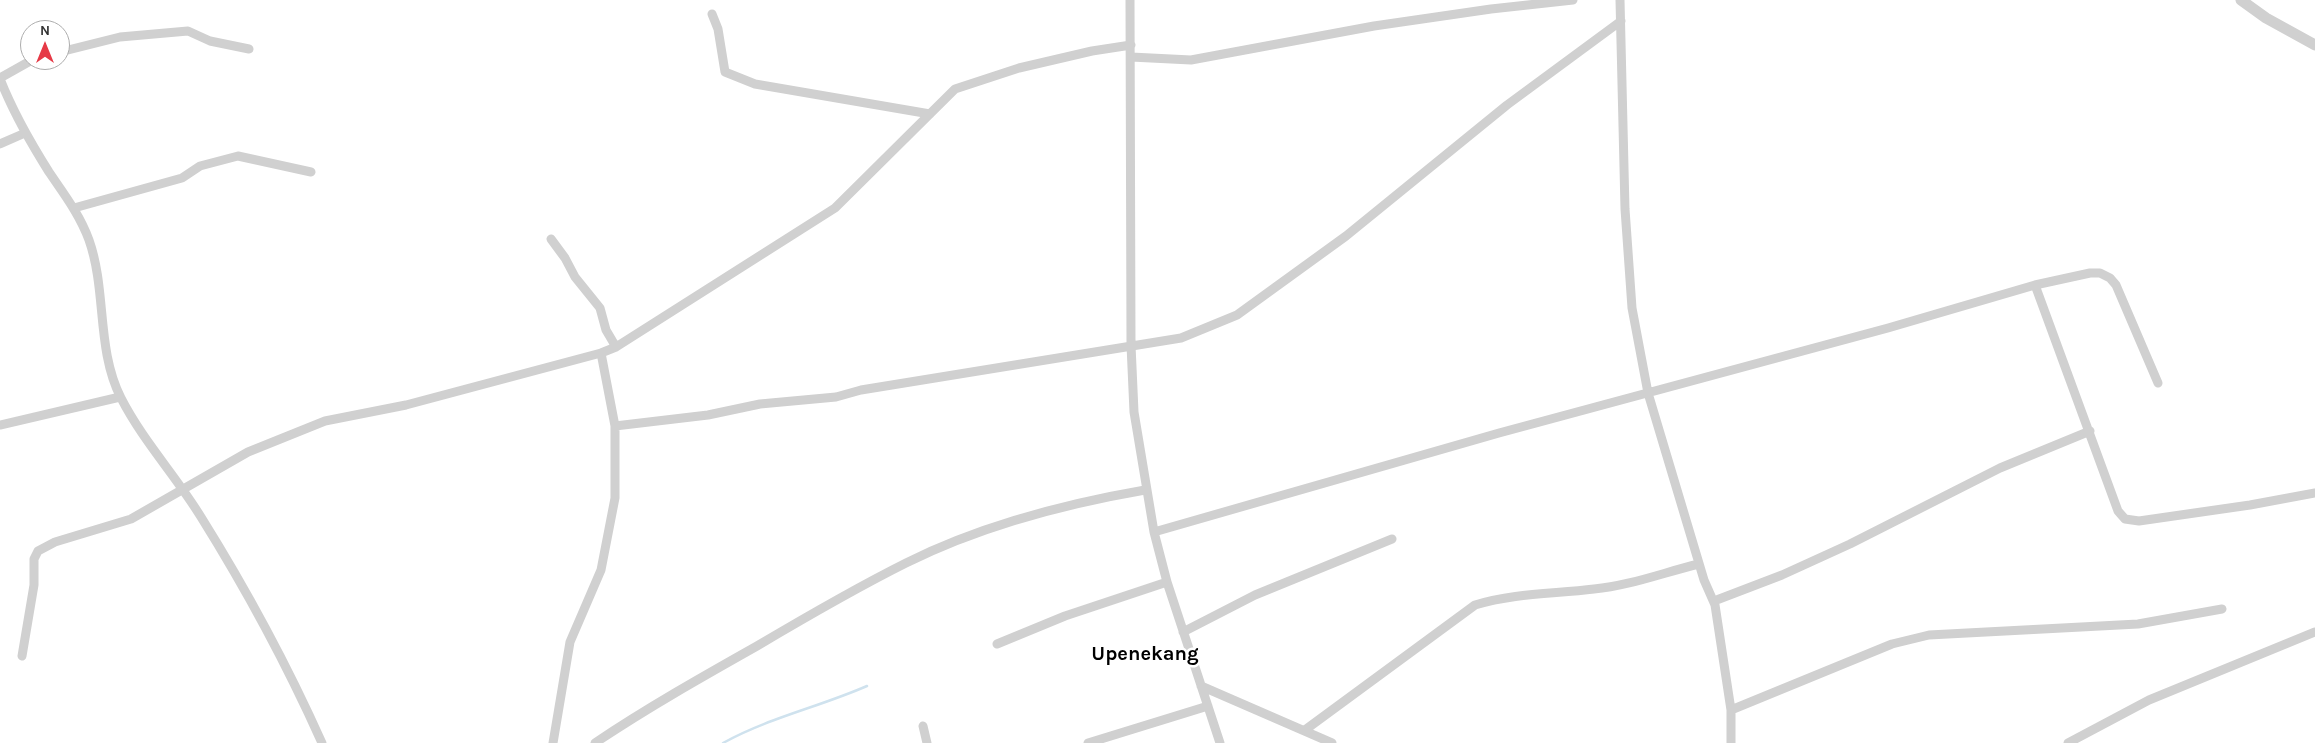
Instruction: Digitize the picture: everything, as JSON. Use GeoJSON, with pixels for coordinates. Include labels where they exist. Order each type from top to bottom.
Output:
{"type":"FeatureCollection","features":[{"type":"Feature","properties":{"kind":"street"},"geometry":{"type":"LineString","coordinates":[[1130,0],[1131,345],[1134,412],[1145,490],[1154,532],[1167,582],[1220,743]]}},
{"type":"Feature","properties":{"kind":"street"},"geometry":{"type":"LineString","coordinates":[[1131,57],[1191,60],[1374,26],[1491,9],[1573,0]]}},
{"type":"Feature","properties":{"kind":"street"},"geometry":{"type":"LineString","coordinates":[[1620,0],[1625,209],[1632,308],[1648,392],[1686,514],[1699,564],[1714,601],[1731,710],[1731,743]]}},
{"type":"Feature","properties":{"kind":"street"},"geometry":{"type":"LineString","coordinates":[[2241,0],[2266,18],[2315,45]]}},
{"type":"Feature","properties":{"kind":"street"},"geometry":{"type":"LineString","coordinates":[[712,14],[718,29],[725,72],[755,84],[930,114]]}},
{"type":"Feature","properties":{"kind":"street"},"geometry":{"type":"LineString","coordinates":[[615,426],[708,415],[760,404],[836,397],[861,390],[1181,338],[1237,315],[1346,236],[1507,105],[1621,21]]}},
{"type":"Feature","properties":{"kind":"street"},"geometry":{"type":"LineString","coordinates":[[70,49],[120,36],[188,31],[210,41],[249,50]]}},
{"type":"Feature","properties":{"kind":"street"},"geometry":{"type":"LineString","coordinates":[[22,656],[34,585],[34,559],[38,551],[55,542],[132,519],[182,488],[248,452],[325,421],[406,405],[601,354],[616,347],[835,208],[955,89],[1019,68],[1092,51],[1131,45]]}},
{"type":"Feature","properties":{"kind":"street"},"geometry":{"type":"LineString","coordinates":[[20,67],[0,78],[25,133],[74,208],[87,235],[95,263],[106,350],[110,369],[120,397],[153,451],[201,516],[264,627],[303,701],[322,743]]}},
{"type":"Feature","properties":{"kind":"street"},"geometry":{"type":"LineString","coordinates":[[0,144],[25,133]]}},
{"type":"Feature","properties":{"kind":"street"},"geometry":{"type":"LineString","coordinates":[[74,208],[182,178],[200,166],[238,156],[312,172]]}},
{"type":"Feature","properties":{"kind":"street"},"geometry":{"type":"LineString","coordinates":[[551,239],[566,258],[575,277],[600,308],[606,330],[616,347]]}},
{"type":"Feature","properties":{"kind":"street"},"geometry":{"type":"LineString","coordinates":[[1154,532],[1324,482],[1648,392],[1888,328],[2036,285],[2090,273],[2100,273],[2110,278],[2116,286],[2158,383]]}},
{"type":"Feature","properties":{"kind":"street"},"geometry":{"type":"LineString","coordinates":[[2036,285],[2118,511],[2125,519],[2140,521],[2250,505],[2315,493]]}},
{"type":"Feature","properties":{"kind":"street"},"geometry":{"type":"LineString","coordinates":[[553,743],[570,642],[601,570],[614,498],[615,426],[601,354]]}},
{"type":"Feature","properties":{"kind":"street"},"geometry":{"type":"LineString","coordinates":[[0,425],[120,397]]}},
{"type":"Feature","properties":{"kind":"street"},"geometry":{"type":"LineString","coordinates":[[1714,601],[1782,575],[1842,548],[2000,468],[2090,431]]}},
{"type":"Feature","properties":{"kind":"street"},"geometry":{"type":"LineString","coordinates":[[595,743],[669,696],[907,562],[961,539],[1044,513],[1104,497],[1145,490]]}},
{"type":"Feature","properties":{"kind":"street"},"geometry":{"type":"LineString","coordinates":[[1183,632],[1255,595],[1392,539]]}},
{"type":"Feature","properties":{"kind":"street"},"geometry":{"type":"LineString","coordinates":[[1305,730],[1475,605],[1497,598],[1596,589],[1699,564]]}},
{"type":"Feature","properties":{"kind":"street"},"geometry":{"type":"LineString","coordinates":[[997,644],[1065,616],[1167,582]]}},
{"type":"Feature","properties":{"kind":"street"},"geometry":{"type":"LineString","coordinates":[[1731,710],[1892,644],[1929,635],[2138,624],[2222,609]]}},
{"type":"Feature","properties":{"kind":"street"},"geometry":{"type":"LineString","coordinates":[[2068,743],[2149,700],[2315,632]]}},
{"type":"Feature","properties":{"kind":"street"},"geometry":{"type":"LineString","coordinates":[[1200,686],[1332,743]]}},
{"type":"Feature","properties":{"kind":"street"},"geometry":{"type":"LineString","coordinates":[[1088,743],[1208,706]]}},
{"type":"Feature","properties":{"kind":"street"},"geometry":{"type":"LineString","coordinates":[[923,726],[927,743]]}},
{"type":"Feature","properties":{"kind":"waterway"},"geometry":{"type":"LineString","coordinates":[[723,743],[758,726],[867,686]]}},
{"type":"Feature","properties":{"kind":"district","name":"Upenekang"},"geometry":{"type":"Point","coordinates":[1145,654]}}]}
